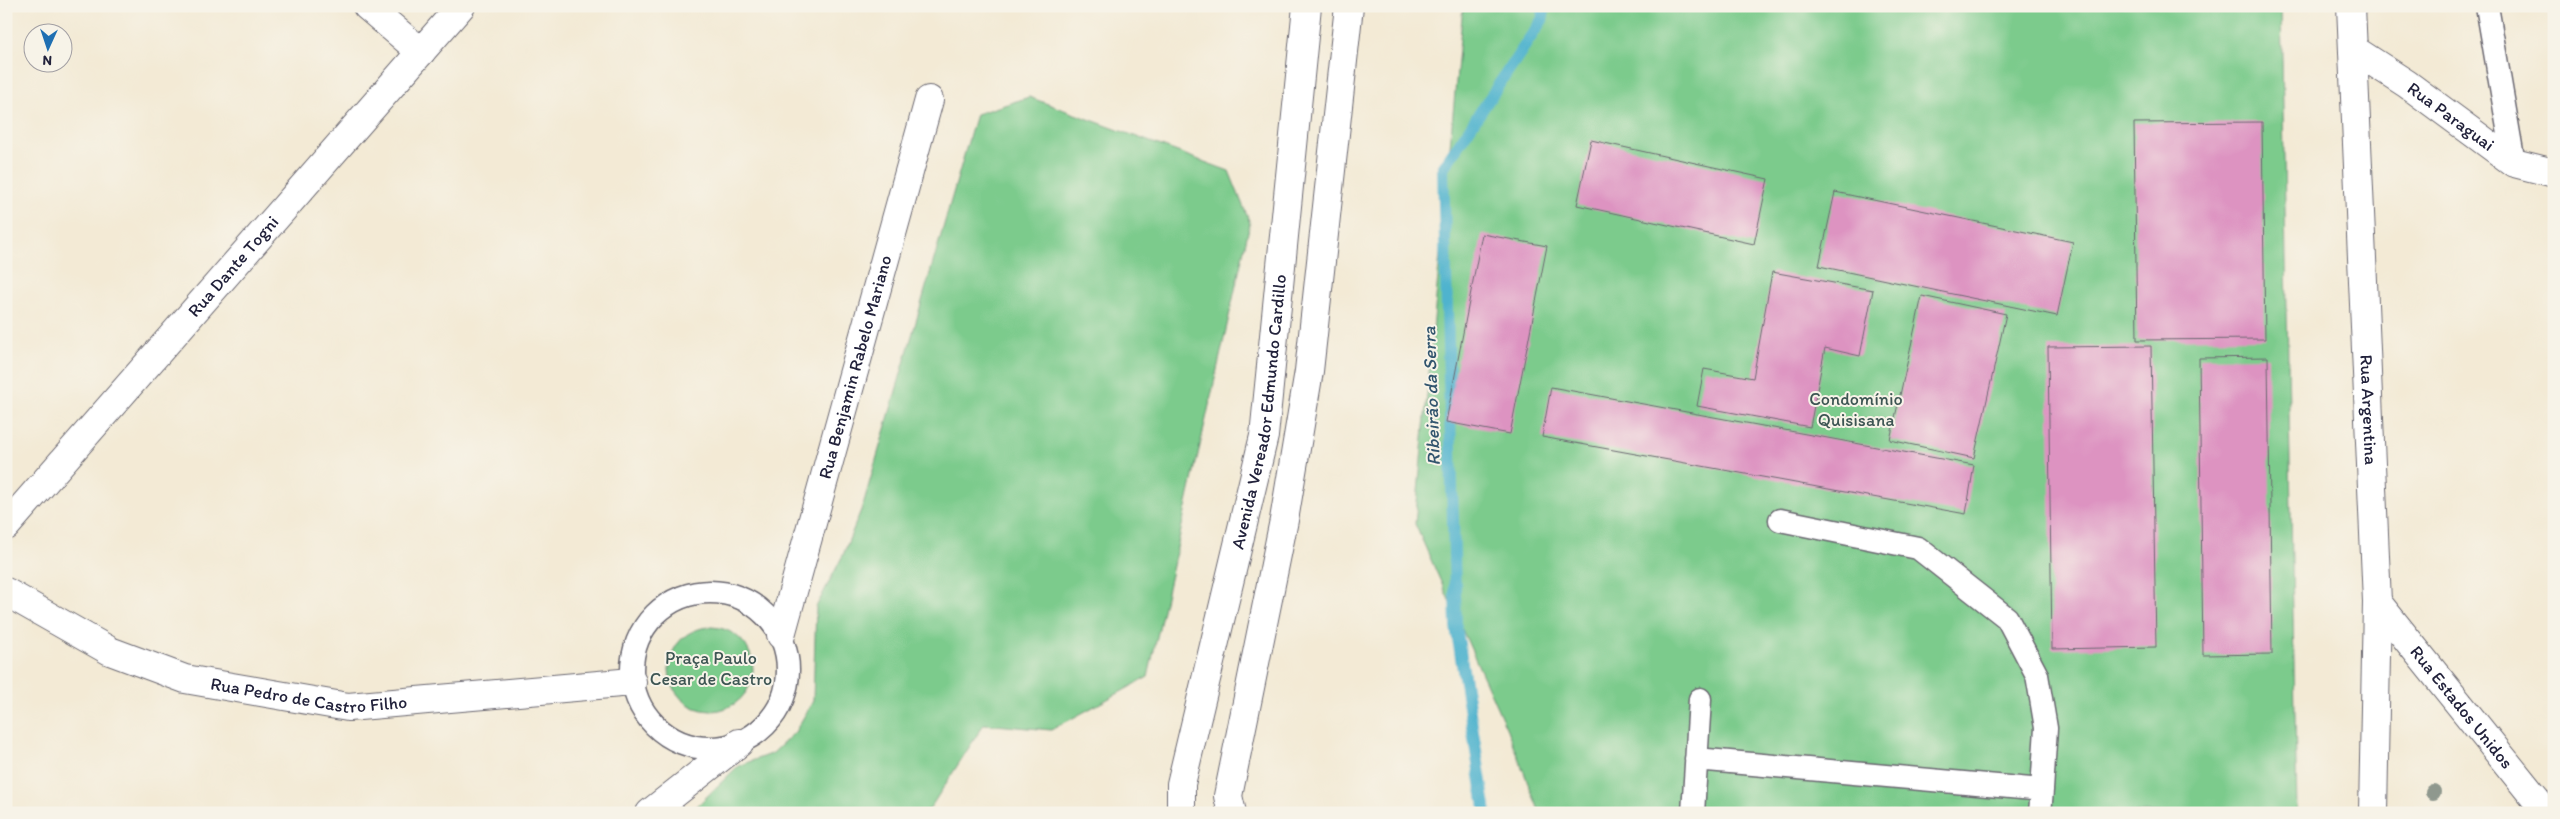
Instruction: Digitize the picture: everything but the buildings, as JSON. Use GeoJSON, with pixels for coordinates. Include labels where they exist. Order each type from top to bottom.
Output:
{"type":"FeatureCollection","features":[{"type":"Feature","properties":{"kind":"street"},"geometry":{"type":"LineString","coordinates":[[367,6],[421,52]]}},
{"type":"Feature","properties":{"kind":"street","name":"Rua Dante Togni"},"geometry":{"type":"LineString","coordinates":[[6,526],[461,6]]}},
{"type":"Feature","properties":{"kind":"street","name":"Avenida Vereador Edmundo Cardillo"},"geometry":{"type":"LineString","coordinates":[[1182,813],[1181,784],[1264,436],[1308,6]]}},
{"type":"Feature","properties":{"kind":"street"},"geometry":{"type":"LineString","coordinates":[[1232,813],[1228,796],[1284,520],[1308,371],[1349,6]]}},
{"type":"Feature","properties":{"kind":"street","name":"Rua Argentina"},"geometry":{"type":"LineString","coordinates":[[2351,6],[2377,602],[2372,813]]}},
{"type":"Feature","properties":{"kind":"street","name":"Rua Paraguai"},"geometry":{"type":"LineString","coordinates":[[2353,49],[2407,84],[2514,164],[2554,173]]}},
{"type":"Feature","properties":{"kind":"street","name":"Rua Benjamin Rabelo Mariano"},"geometry":{"type":"LineString","coordinates":[[781,635],[929,100]]}},
{"type":"Feature","properties":{"kind":"street","name":"Rua Pedro de Castro Filho"},"geometry":{"type":"LineString","coordinates":[[6,592],[110,651],[185,678],[348,707],[632,682]]}},
{"type":"Feature","properties":{"kind":"street","name":"Rua Estados Unidos"},"geometry":{"type":"LineString","coordinates":[[2377,602],[2547,813]]}},
{"type":"Feature","properties":{"kind":"street"},"geometry":{"type":"LineString","coordinates":[[650,813],[739,743]]}},
{"type":"Feature","properties":{"kind":"lane"},"geometry":{"type":"LineString","coordinates":[[2487,6],[2514,164]]}},
{"type":"Feature","properties":{"kind":"lane"},"geometry":{"type":"LineString","coordinates":[[1780,520],[1918,548],[2006,618],[2037,675],[2046,728],[2040,813]]}},
{"type":"Feature","properties":{"kind":"lane"},"geometry":{"type":"LineString","coordinates":[[699,592],[724,592],[747,600],[767,615],[781,635],[789,660],[788,686],[778,710],[761,729],[739,743],[716,748],[693,746],[671,737],[652,723],[639,704],[632,682],[632,657],[640,634],[655,614],[675,599],[699,592]]}},
{"type":"Feature","properties":{"kind":"lane"},"geometry":{"type":"LineString","coordinates":[[1693,813],[1700,699]]}},
{"type":"Feature","properties":{"kind":"lane"},"geometry":{"type":"LineString","coordinates":[[1696,759],[2042,790]]}},
{"type":"Feature","properties":{"kind":"green space","name":"Condomínio Quisisana"},"geometry":{"type":"Polygon","coordinates":[[[1463,6],[2281,6],[2297,813],[1540,813],[1508,732],[1415,524],[1463,6]]]}},
{"type":"Feature","properties":{"kind":"green space"},"geometry":{"type":"Polygon","coordinates":[[[1029,97],[1229,171],[1250,223],[1148,677],[1051,730],[984,724],[927,813],[690,813],[738,766],[773,753],[795,732],[813,701],[816,607],[843,555],[863,505],[976,114],[1029,97]]]}},
{"type":"Feature","properties":{"kind":"green space","name":"Praça Paulo Cesar de Castro"},"geometry":{"type":"Polygon","coordinates":[[[711,627],[727,630],[741,639],[750,653],[753,669],[750,685],[741,699],[727,708],[711,711],[695,708],[681,699],[672,685],[669,669],[672,653],[681,639],[695,630],[711,627]]]}},
{"type":"Feature","properties":{"kind":"waterway","name":"Ribeirão da Serra"},"geometry":{"type":"LineString","coordinates":[[1486,813],[1456,626],[1443,168],[1542,20],[1545,6]]}}]}
